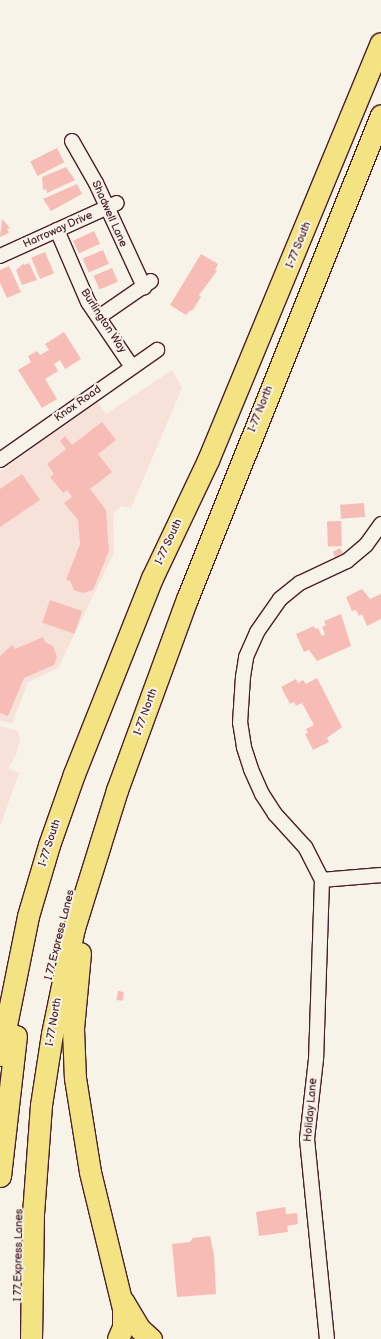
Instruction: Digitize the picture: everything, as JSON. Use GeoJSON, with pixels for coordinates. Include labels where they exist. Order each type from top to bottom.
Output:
{"type":"FeatureCollection","features":[{"type":"Feature","properties":{"kind":"highway","name":"I-77 South"},"geometry":{"type":"LineString","coordinates":[[0,1055],[28,916],[54,830],[92,725],[152,578],[208,460],[381,43]]}},
{"type":"Feature","properties":{"kind":"highway","name":"I-77 North"},"geometry":{"type":"LineString","coordinates":[[31,1339],[33,1206],[41,1105],[60,992],[92,867],[187,599],[381,115]]}},
{"type":"Feature","properties":{"kind":"highway","name":"I 77 Express Lanes"},"geometry":{"type":"LineString","coordinates":[[0,1176],[17,1028],[51,884],[86,779],[164,583],[208,460]]}},
{"type":"Feature","properties":{"kind":"highway","name":"I 77 Express Lanes"},"geometry":{"type":"LineString","coordinates":[[18,1339],[20,1213],[24,1140],[39,1032],[53,960],[82,855],[106,786],[133,717],[187,599]]}},
{"type":"Feature","properties":{"kind":"highway"},"geometry":{"type":"LineString","coordinates":[[92,867],[89,911],[81,947],[75,1006],[75,1078],[90,1172],[120,1297],[123,1318],[118,1339]]}},
{"type":"Feature","properties":{"kind":"highway"},"geometry":{"type":"LineString","coordinates":[[0,1003],[28,916]]}},
{"type":"Feature","properties":{"kind":"highway"},"geometry":{"type":"LineString","coordinates":[[120,1297],[140,1329],[151,1339]]}},
{"type":"Feature","properties":{"kind":"street","name":"Shadwell Lane"},"geometry":{"type":"LineString","coordinates":[[72,141],[112,205],[148,284],[99,318]]}},
{"type":"Feature","properties":{"kind":"street","name":"Harroway Drive"},"geometry":{"type":"LineString","coordinates":[[0,256],[112,205]]}},
{"type":"Feature","properties":{"kind":"street","name":"Burlington Way"},"geometry":{"type":"LineString","coordinates":[[57,230],[80,286],[99,318],[132,367]]}},
{"type":"Feature","properties":{"kind":"street","name":"Knox Road"},"geometry":{"type":"LineString","coordinates":[[0,460],[157,350]]}},
{"type":"Feature","properties":{"kind":"street"},"geometry":{"type":"LineString","coordinates":[[381,524],[366,545],[347,561],[300,583],[280,598],[257,632],[246,657],[242,677],[240,723],[244,747],[251,769],[262,794],[275,814],[305,847],[322,880],[381,875]]}},
{"type":"Feature","properties":{"kind":"street","name":"Holiday Lane"},"geometry":{"type":"LineString","coordinates":[[322,880],[316,1059],[307,1139],[327,1339]]}},
{"type":"Feature","properties":{"kind":"shaded area"},"geometry":{"type":"Polygon","coordinates":[[[172,370],[182,388],[131,508],[121,506],[113,514],[114,553],[58,668],[28,682],[12,724],[0,720],[0,472],[97,401],[106,414],[172,370]]]}},
{"type":"Feature","properties":{"kind":"shaded area"},"geometry":{"type":"Polygon","coordinates":[[[0,726],[18,731],[20,739],[16,755],[8,768],[19,773],[0,826],[0,726]]]}},
{"type":"Feature","properties":{"kind":"building"},"geometry":{"type":"Polygon","coordinates":[[[57,148],[64,162],[38,176],[30,162],[57,148]]]}},
{"type":"Feature","properties":{"kind":"building"},"geometry":{"type":"Polygon","coordinates":[[[66,167],[75,180],[47,193],[46,189],[43,190],[42,177],[66,167]]]}},
{"type":"Feature","properties":{"kind":"building"},"geometry":{"type":"Polygon","coordinates":[[[77,184],[82,194],[51,211],[43,199],[77,184]]]}},
{"type":"Feature","properties":{"kind":"building"},"geometry":{"type":"Polygon","coordinates":[[[2,219],[10,228],[7,229],[9,233],[0,237],[2,219]]]}},
{"type":"Feature","properties":{"kind":"building"},"geometry":{"type":"Polygon","coordinates":[[[94,231],[100,244],[79,253],[73,241],[94,231]]]}},
{"type":"Feature","properties":{"kind":"building"},"geometry":{"type":"Polygon","coordinates":[[[103,250],[109,264],[89,272],[83,259],[103,250]]]}},
{"type":"Feature","properties":{"kind":"building"},"geometry":{"type":"Polygon","coordinates":[[[45,252],[54,273],[40,279],[31,258],[45,252]]]}},
{"type":"Feature","properties":{"kind":"building"},"geometry":{"type":"Polygon","coordinates":[[[201,254],[218,264],[215,270],[217,271],[199,295],[201,297],[192,311],[190,310],[186,315],[170,305],[201,254]]]}},
{"type":"Feature","properties":{"kind":"building"},"geometry":{"type":"Polygon","coordinates":[[[24,263],[24,265],[29,263],[37,280],[22,285],[16,270],[24,263]]]}},
{"type":"Feature","properties":{"kind":"building"},"geometry":{"type":"Polygon","coordinates":[[[9,266],[21,292],[7,298],[0,283],[0,270],[9,266]]]}},
{"type":"Feature","properties":{"kind":"building"},"geometry":{"type":"Polygon","coordinates":[[[112,268],[118,282],[99,290],[94,276],[112,268]]]}},
{"type":"Feature","properties":{"kind":"building"},"geometry":{"type":"Polygon","coordinates":[[[64,332],[81,359],[65,369],[60,360],[54,364],[58,371],[45,379],[57,399],[42,408],[18,370],[31,362],[28,356],[37,351],[40,355],[49,350],[45,344],[64,332]]]}},
{"type":"Feature","properties":{"kind":"building"},"geometry":{"type":"Polygon","coordinates":[[[102,422],[116,440],[98,454],[112,472],[90,489],[106,510],[109,551],[93,590],[83,593],[74,590],[70,581],[66,580],[80,544],[78,520],[64,503],[72,497],[67,490],[63,493],[50,477],[54,474],[47,464],[66,449],[60,441],[65,436],[72,445],[102,422]]]}},
{"type":"Feature","properties":{"kind":"building"},"geometry":{"type":"Polygon","coordinates":[[[22,474],[40,500],[0,527],[0,489],[22,474]]]}},
{"type":"Feature","properties":{"kind":"building"},"geometry":{"type":"Polygon","coordinates":[[[364,503],[365,517],[341,519],[340,505],[364,503]]]}},
{"type":"Feature","properties":{"kind":"building"},"geometry":{"type":"Polygon","coordinates":[[[327,521],[341,521],[342,546],[328,546],[327,521]]]}},
{"type":"Feature","properties":{"kind":"building"},"geometry":{"type":"Polygon","coordinates":[[[340,548],[343,553],[335,557],[333,552],[340,548]]]}},
{"type":"Feature","properties":{"kind":"building"},"geometry":{"type":"Polygon","coordinates":[[[362,589],[370,599],[381,594],[381,619],[367,626],[362,614],[359,616],[356,610],[352,611],[346,597],[362,589]]]}},
{"type":"Feature","properties":{"kind":"building"},"geometry":{"type":"Polygon","coordinates":[[[50,600],[82,611],[74,634],[42,623],[50,600]]]}},
{"type":"Feature","properties":{"kind":"building"},"geometry":{"type":"Polygon","coordinates":[[[341,614],[351,646],[317,661],[309,650],[304,652],[296,634],[314,626],[315,629],[318,628],[322,636],[325,634],[322,627],[326,625],[324,621],[341,614]]]}},
{"type":"Feature","properties":{"kind":"building"},"geometry":{"type":"Polygon","coordinates":[[[43,637],[45,642],[53,646],[57,657],[54,665],[24,678],[8,716],[0,713],[0,656],[12,645],[15,649],[43,637]]]}},
{"type":"Feature","properties":{"kind":"building"},"geometry":{"type":"Polygon","coordinates":[[[317,678],[342,727],[327,738],[329,742],[313,750],[305,734],[308,733],[306,729],[314,725],[302,703],[296,706],[294,702],[290,704],[281,687],[296,679],[298,683],[303,680],[306,684],[317,678]]]}},
{"type":"Feature","properties":{"kind":"building"},"geometry":{"type":"Polygon","coordinates":[[[118,991],[124,992],[123,1001],[117,1000],[118,991]]]}},
{"type":"Feature","properties":{"kind":"building"},"geometry":{"type":"Polygon","coordinates":[[[285,1207],[286,1214],[297,1213],[298,1224],[287,1226],[288,1232],[259,1236],[256,1212],[285,1207]]]}},
{"type":"Feature","properties":{"kind":"building"},"geometry":{"type":"Polygon","coordinates":[[[210,1236],[214,1255],[216,1294],[177,1297],[172,1244],[190,1242],[193,1238],[210,1236]]]}}]}
